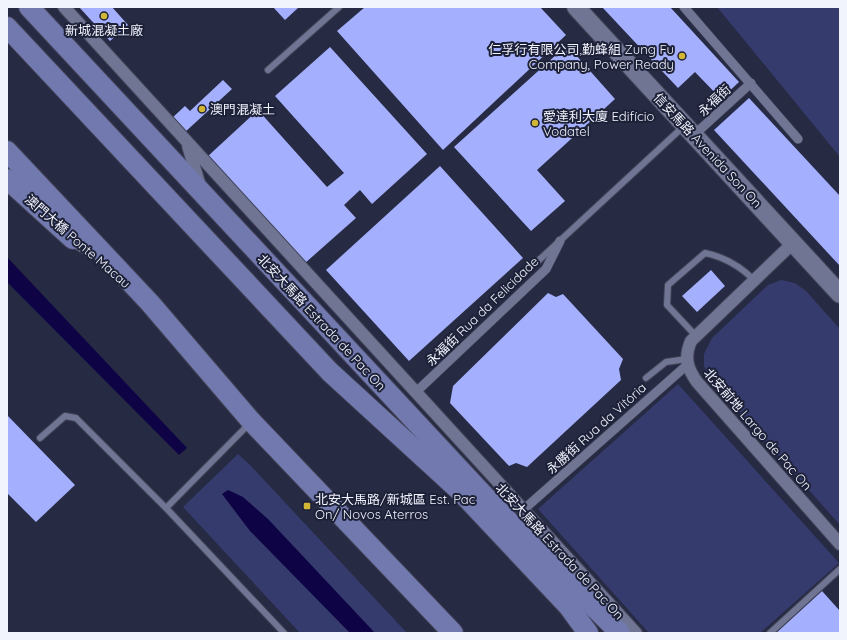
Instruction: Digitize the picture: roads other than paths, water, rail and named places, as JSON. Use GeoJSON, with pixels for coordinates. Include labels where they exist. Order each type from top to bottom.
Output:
{"type":"FeatureCollection","features":[{"type":"Feature","properties":{"kind":"main road","name":"北安大馬路 Estrada de Pac On"},"geometry":{"type":"LineString","coordinates":[[29,7],[535,549],[620,633]]}},
{"type":"Feature","properties":{"kind":"main road","name":"信安馬路 Avenida Son On"},"geometry":{"type":"LineString","coordinates":[[576,7],[840,294]]}},
{"type":"Feature","properties":{"kind":"main road"},"geometry":{"type":"LineString","coordinates":[[7,27],[296,337],[330,372],[460,491],[569,607],[588,633]]}},
{"type":"Feature","properties":{"kind":"main road"},"geometry":{"type":"LineString","coordinates":[[7,151],[150,304],[251,422],[454,633]]}},
{"type":"Feature","properties":{"kind":"main road","name":"澳門大橋 Ponte Macau"},"geometry":{"type":"LineString","coordinates":[[7,179],[92,256],[150,304]]}},
{"type":"Feature","properties":{"kind":"street","name":"北安大馬路 Estrada de Pac On"},"geometry":{"type":"LineString","coordinates":[[64,7],[415,393],[636,633]]}},
{"type":"Feature","properties":{"kind":"street"},"geometry":{"type":"LineString","coordinates":[[684,7],[798,139]]}},
{"type":"Feature","properties":{"kind":"street","name":"永福街"},"geometry":{"type":"LineString","coordinates":[[690,130],[751,83]]}},
{"type":"Feature","properties":{"kind":"street"},"geometry":{"type":"LineString","coordinates":[[184,138],[192,157],[198,181],[210,202]]}},
{"type":"Feature","properties":{"kind":"street","name":"永福街 Rua da Felicidade"},"geometry":{"type":"LineString","coordinates":[[415,393],[546,269],[560,241]]}},
{"type":"Feature","properties":{"kind":"street"},"geometry":{"type":"LineString","coordinates":[[687,362],[688,347],[696,336],[794,243]]}},
{"type":"Feature","properties":{"kind":"street","name":"永勝街 Rua da Vitória"},"geometry":{"type":"LineString","coordinates":[[523,510],[687,362]]}},
{"type":"Feature","properties":{"kind":"street","name":"北安前地 Largo de Pac On"},"geometry":{"type":"LineString","coordinates":[[687,362],[697,382],[840,544]]}},
{"type":"Feature","properties":{"kind":"lane"},"geometry":{"type":"LineString","coordinates":[[268,70],[339,7]]}},
{"type":"Feature","properties":{"kind":"lane","name":"永福街 Rua da Felicidade"},"geometry":{"type":"LineString","coordinates":[[538,261],[690,130]]}},
{"type":"Feature","properties":{"kind":"lane"},"geometry":{"type":"LineString","coordinates":[[47,226],[92,256]]}},
{"type":"Feature","properties":{"kind":"lane"},"geometry":{"type":"LineString","coordinates":[[696,336],[667,305],[668,285],[705,253],[719,256],[733,263],[745,270],[754,280]]}},
{"type":"Feature","properties":{"kind":"lane"},"geometry":{"type":"LineString","coordinates":[[646,378],[666,362],[687,362]]}},
{"type":"Feature","properties":{"kind":"lane"},"geometry":{"type":"LineString","coordinates":[[40,438],[65,416],[76,418],[166,508],[284,633]]}},
{"type":"Feature","properties":{"kind":"lane"},"geometry":{"type":"LineString","coordinates":[[166,508],[251,422]]}},
{"type":"Feature","properties":{"kind":"lane"},"geometry":{"type":"LineString","coordinates":[[770,633],[840,569]]}},
{"type":"Feature","properties":{"kind":"place","name":"新城混凝土廠"},"geometry":{"type":"Point","coordinates":[104,16]}},
{"type":"Feature","properties":{"kind":"place","name":"仁孚行有限公司,勤蜂組 Zung Fu Company, Power Ready"},"geometry":{"type":"Point","coordinates":[682,56]}},
{"type":"Feature","properties":{"kind":"place","name":"澳門混凝土"},"geometry":{"type":"Point","coordinates":[202,109]}},
{"type":"Feature","properties":{"kind":"place","name":"愛達利大廈 Edifício Vodatel"},"geometry":{"type":"Point","coordinates":[535,123]}},
{"type":"Feature","properties":{"kind":"place","name":"北安大馬路/新城區 Est. Pac On/ Novos Aterros"},"geometry":{"type":"Point","coordinates":[307,506]}}]}
